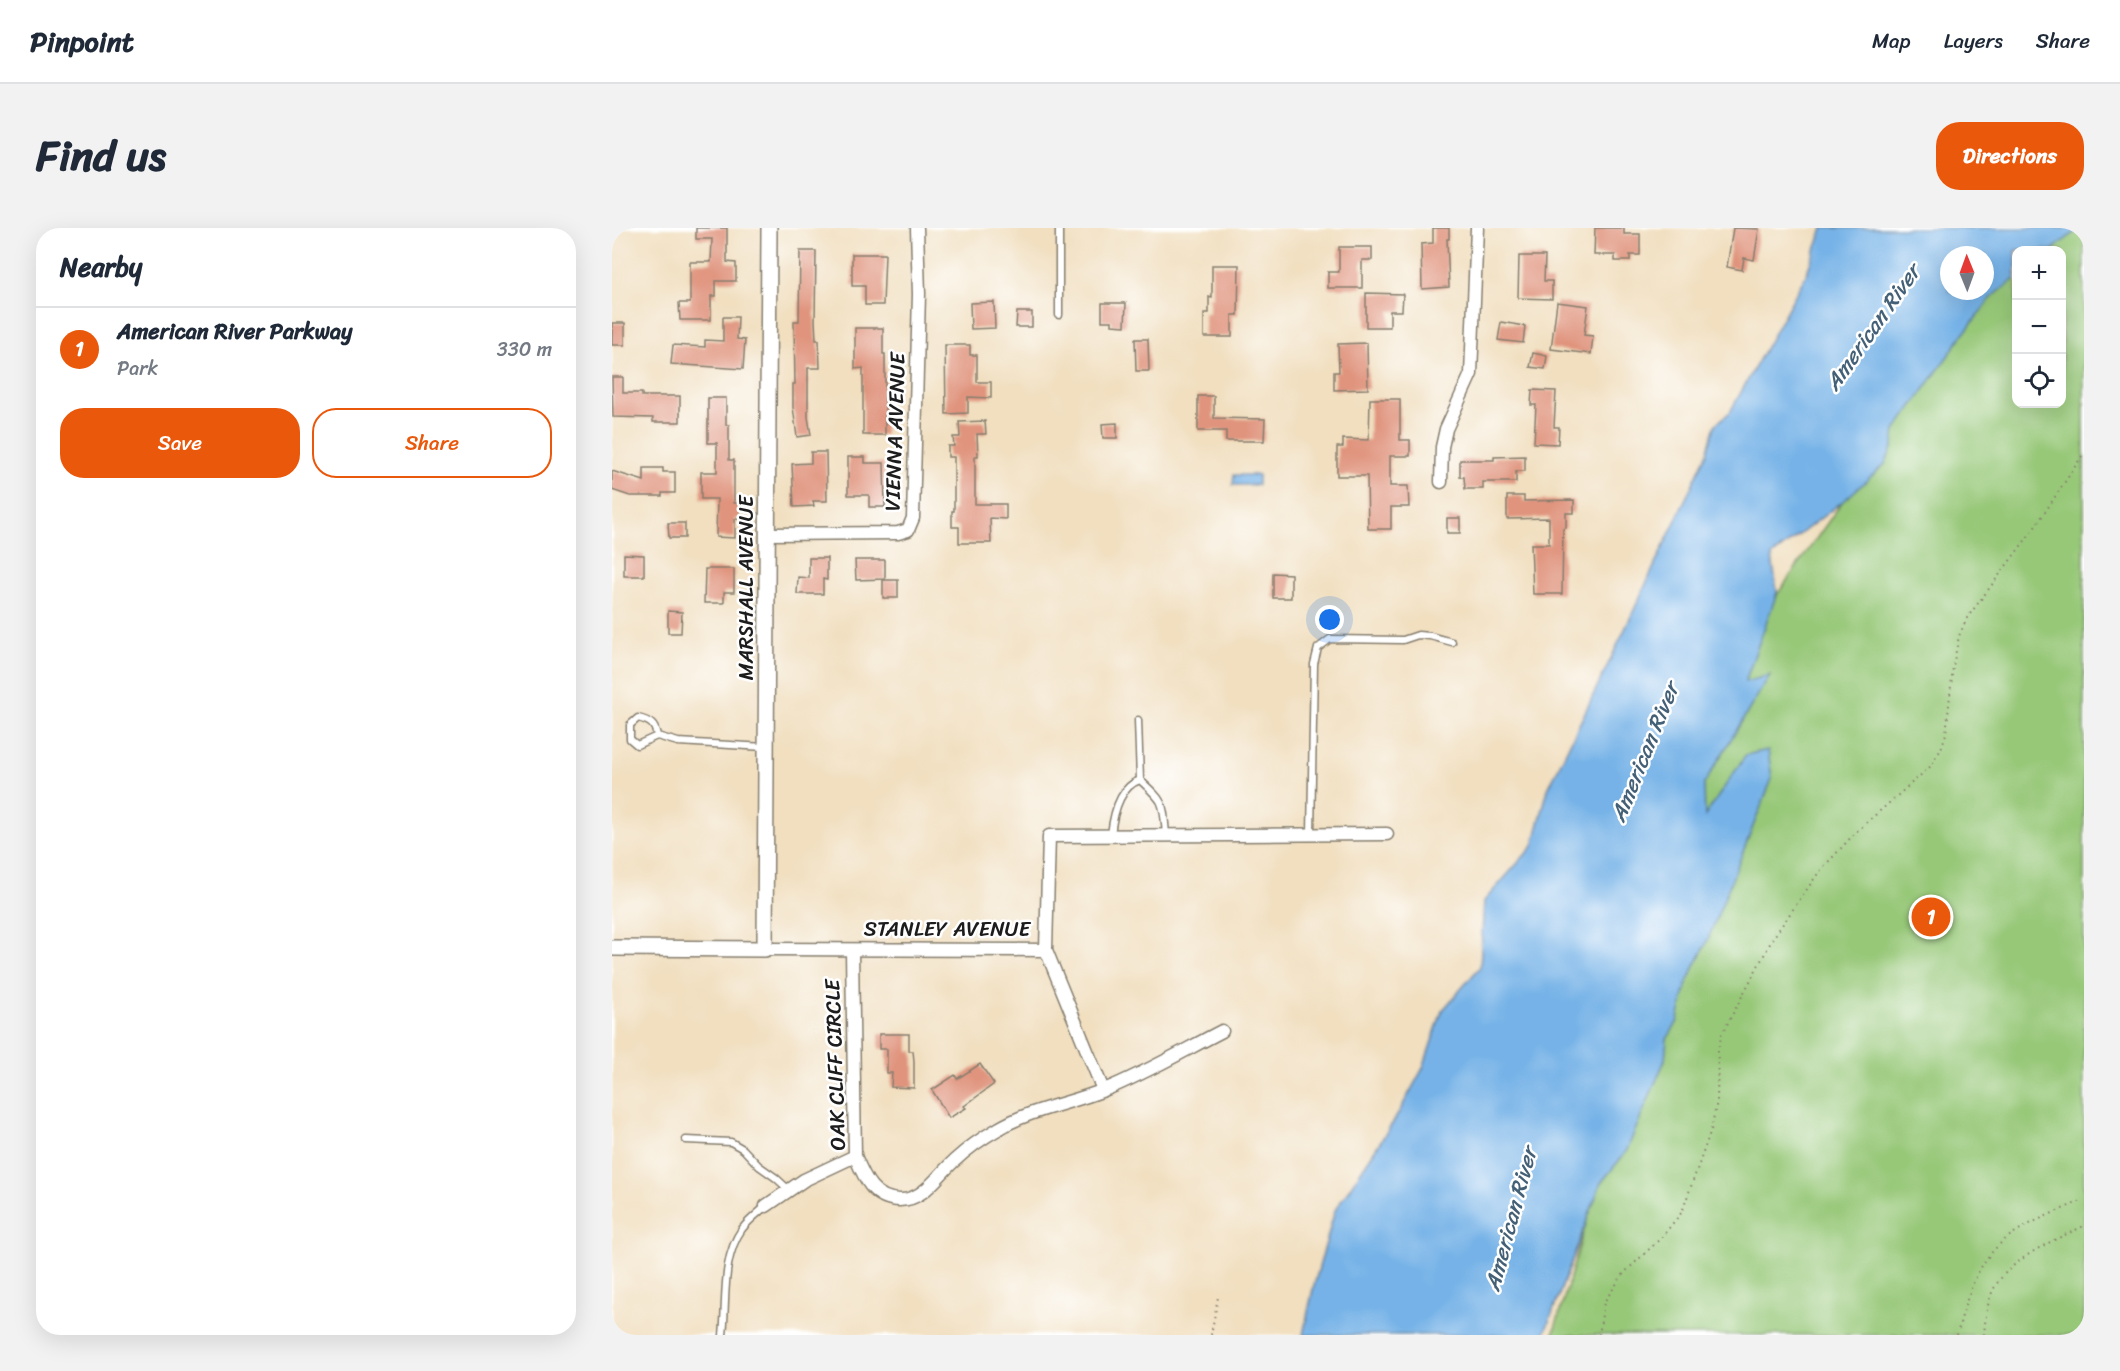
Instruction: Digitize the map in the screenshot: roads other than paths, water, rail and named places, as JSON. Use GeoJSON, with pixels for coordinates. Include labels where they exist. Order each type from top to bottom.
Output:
{"type":"FeatureCollection","features":[{"type":"Feature","properties":{"kind":"street","name":"MARSHALL AVENUE"},"geometry":{"type":"LineString","coordinates":[[765,949],[769,228]]}},
{"type":"Feature","properties":{"kind":"street","name":"VIENNA AVENUE"},"geometry":{"type":"LineString","coordinates":[[767,534],[898,533],[908,530],[913,518],[919,294],[917,228]]}},
{"type":"Feature","properties":{"kind":"street"},"geometry":{"type":"LineString","coordinates":[[1441,482],[1442,447],[1446,429],[1471,374],[1478,228]]}},
{"type":"Feature","properties":{"kind":"street","name":"STANLEY AVENUE"},"geometry":{"type":"LineString","coordinates":[[612,948],[1046,950],[1049,836],[1387,834]]}},
{"type":"Feature","properties":{"kind":"street","name":"OAK CLIFF CIRCLE"},"geometry":{"type":"LineString","coordinates":[[852,950],[855,1156],[867,1182],[873,1189],[889,1199],[908,1199],[925,1191],[954,1161],[998,1129],[1048,1107],[1103,1090],[1222,1031]]}},
{"type":"Feature","properties":{"kind":"street"},"geometry":{"type":"LineString","coordinates":[[1046,950],[1103,1090]]}},
{"type":"Feature","properties":{"kind":"street"},"geometry":{"type":"LineString","coordinates":[[766,1206],[823,1170],[855,1156]]}},
{"type":"Feature","properties":{"kind":"lane"},"geometry":{"type":"LineString","coordinates":[[1059,228],[1059,315]]}},
{"type":"Feature","properties":{"kind":"lane"},"geometry":{"type":"LineString","coordinates":[[1311,834],[1314,664],[1318,648],[1330,639],[1403,640],[1418,635],[1452,642]]}},
{"type":"Feature","properties":{"kind":"lane"},"geometry":{"type":"LineString","coordinates":[[657,736],[656,728],[649,721],[638,718],[630,725],[630,739],[637,745],[657,736],[678,742],[766,747]]}},
{"type":"Feature","properties":{"kind":"lane"},"geometry":{"type":"LineString","coordinates":[[1138,720],[1140,780],[1160,797],[1164,808],[1166,835]]}},
{"type":"Feature","properties":{"kind":"lane"},"geometry":{"type":"LineString","coordinates":[[1111,836],[1113,815],[1128,788],[1140,780]]}},
{"type":"Feature","properties":{"kind":"lane"},"geometry":{"type":"LineString","coordinates":[[686,1140],[730,1142],[743,1149],[759,1166],[789,1190]]}},
{"type":"Feature","properties":{"kind":"lane"},"geometry":{"type":"LineString","coordinates":[[723,1335],[728,1267],[732,1248],[743,1228],[766,1206]]}},
{"type":"Feature","properties":{"kind":"water","name":"American River"},"geometry":{"type":"Polygon","coordinates":[[[1823,228],[2080,228],[2057,246],[2012,246],[2012,281],[1994,296],[1994,246],[1940,246],[1940,300],[1989,300],[1895,431],[1893,446],[1885,464],[1847,498],[1772,556],[1777,593],[1745,682],[1770,675],[1704,784],[1705,816],[1746,755],[1768,750],[1772,779],[1707,942],[1688,980],[1677,1023],[1667,1039],[1665,1060],[1626,1152],[1601,1183],[1544,1335],[1303,1335],[1335,1210],[1394,1121],[1423,1068],[1442,1011],[1480,967],[1484,901],[1533,846],[1548,789],[1707,453],[1715,425],[1730,412],[1806,275],[1823,228]]]}},
{"type":"Feature","properties":{"kind":"water"},"geometry":{"type":"Polygon","coordinates":[[[1234,475],[1258,475],[1258,485],[1233,485],[1234,475]]]}},
{"type":"Feature","properties":{"kind":"place","name":"American River Parkway"},"geometry":{"type":"Point","coordinates":[1931,917]}}]}
